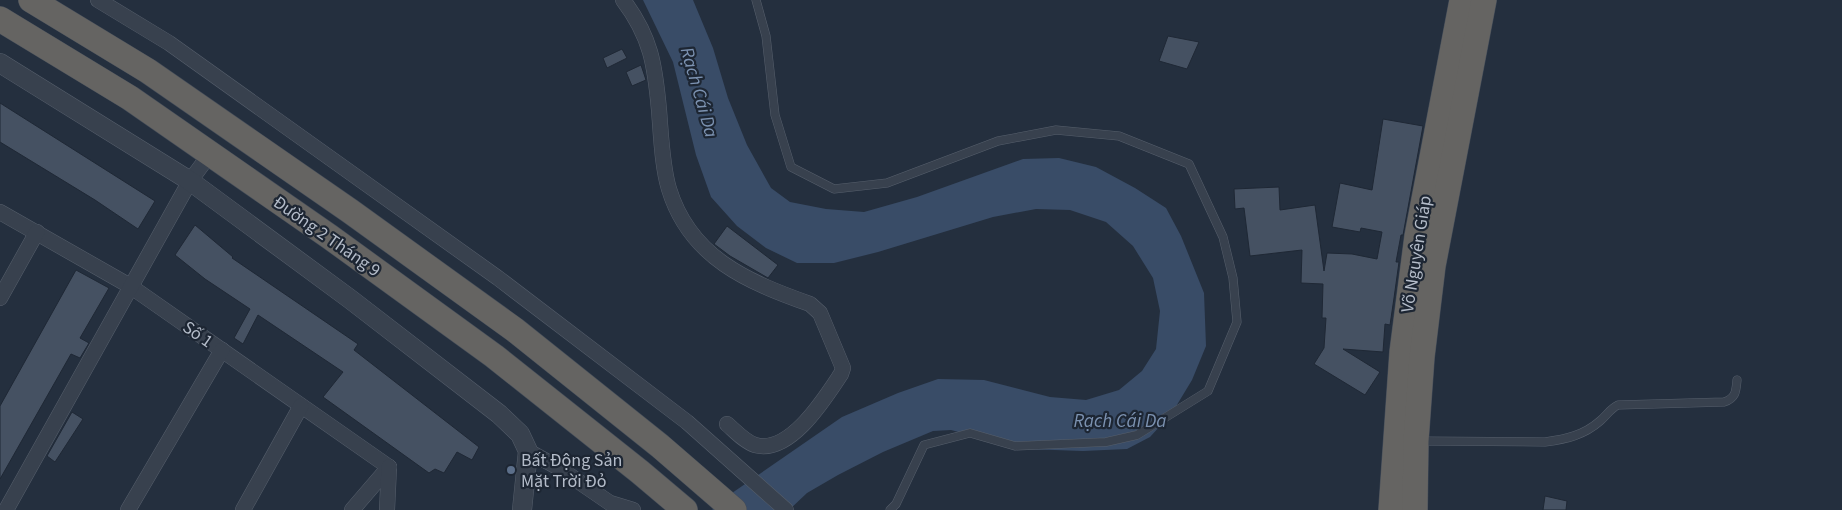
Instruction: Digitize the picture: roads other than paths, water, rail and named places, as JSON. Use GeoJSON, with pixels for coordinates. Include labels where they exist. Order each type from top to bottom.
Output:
{"type":"FeatureCollection","features":[{"type":"Feature","properties":{"kind":"highway","name":"Đường 2 Tháng 9"},"geometry":{"type":"LineString","coordinates":[[31,0],[148,71],[350,211],[514,330],[660,446],[734,510]]}},
{"type":"Feature","properties":{"kind":"highway","name":"Võ Nguyên Giáp"},"geometry":{"type":"LineString","coordinates":[[1391,510],[1402,352],[1417,236],[1462,0]]}},
{"type":"Feature","properties":{"kind":"highway","name":"Võ Nguyên Giáp"},"geometry":{"type":"LineString","coordinates":[[1415,510],[1416,441],[1422,357],[1433,266],[1484,0]]}},
{"type":"Feature","properties":{"kind":"highway","name":"Đường 2 Tháng 9"},"geometry":{"type":"LineString","coordinates":[[0,19],[130,98],[330,237],[494,356],[685,510]]}},
{"type":"Feature","properties":{"kind":"street"},"geometry":{"type":"LineString","coordinates":[[98,0],[169,44],[498,278],[687,422],[786,510]]}},
{"type":"Feature","properties":{"kind":"street"},"geometry":{"type":"LineString","coordinates":[[623,0],[646,35],[653,58],[668,187],[681,220],[707,250],[732,270],[764,287],[816,308],[823,318],[843,368],[841,374],[819,406],[794,433],[776,444],[764,446],[750,443],[727,424]]}},
{"type":"Feature","properties":{"kind":"street"},"geometry":{"type":"LineString","coordinates":[[0,63],[190,181],[350,299],[499,414],[520,434],[528,451],[522,510]]}},
{"type":"Feature","properties":{"kind":"street"},"geometry":{"type":"LineString","coordinates":[[6,510],[190,181],[210,154]]}},
{"type":"Feature","properties":{"kind":"street","name":"Số 1"},"geometry":{"type":"LineString","coordinates":[[0,212],[130,286],[389,467]]}},
{"type":"Feature","properties":{"kind":"street"},"geometry":{"type":"LineString","coordinates":[[0,298],[36,232]]}},
{"type":"Feature","properties":{"kind":"street"},"geometry":{"type":"LineString","coordinates":[[128,510],[222,350]]}},
{"type":"Feature","properties":{"kind":"street"},"geometry":{"type":"LineString","coordinates":[[243,510],[301,406]]}},
{"type":"Feature","properties":{"kind":"street"},"geometry":{"type":"LineString","coordinates":[[528,451],[559,468],[610,503],[633,510]]}},
{"type":"Feature","properties":{"kind":"street"},"geometry":{"type":"LineString","coordinates":[[352,510],[389,467]]}},
{"type":"Feature","properties":{"kind":"street"},"geometry":{"type":"LineString","coordinates":[[387,510],[389,467]]}},
{"type":"Feature","properties":{"kind":"lane"},"geometry":{"type":"LineString","coordinates":[[756,0],[766,36],[775,115],[791,167],[808,176],[834,189],[887,183],[998,141],[1056,130],[1119,136],[1189,164],[1223,236],[1234,278],[1237,322],[1208,391],[1137,435],[1106,442],[1015,446],[970,433],[924,445],[896,504],[890,510]]}},
{"type":"Feature","properties":{"kind":"lane"},"geometry":{"type":"LineString","coordinates":[[1416,441],[1545,442],[1565,439],[1578,436],[1590,429],[1612,408],[1618,405],[1724,402],[1730,400],[1734,396],[1737,380]]}},
{"type":"Feature","properties":{"kind":"water","name":"Rạch Cái Da"},"geometry":{"type":"Polygon","coordinates":[[[643,0],[693,0],[713,48],[728,98],[747,145],[771,188],[790,202],[826,209],[864,212],[917,197],[1023,159],[1059,158],[1096,167],[1135,188],[1166,208],[1181,236],[1204,293],[1206,346],[1192,380],[1172,413],[1150,437],[1127,449],[1083,451],[1025,449],[951,430],[933,431],[883,452],[838,475],[807,493],[789,510],[712,510],[732,493],[842,417],[898,393],[938,379],[984,380],[1050,397],[1086,400],[1119,390],[1142,371],[1156,349],[1160,311],[1153,278],[1133,246],[1106,222],[1070,210],[1036,209],[993,217],[878,252],[834,263],[797,263],[766,248],[737,226],[711,197],[696,155],[673,62],[643,0]]]}},
{"type":"Feature","properties":{"kind":"place","name":"Bất Động Sản Mặt Trời Đỏ"},"geometry":{"type":"Point","coordinates":[511,470]}}]}
